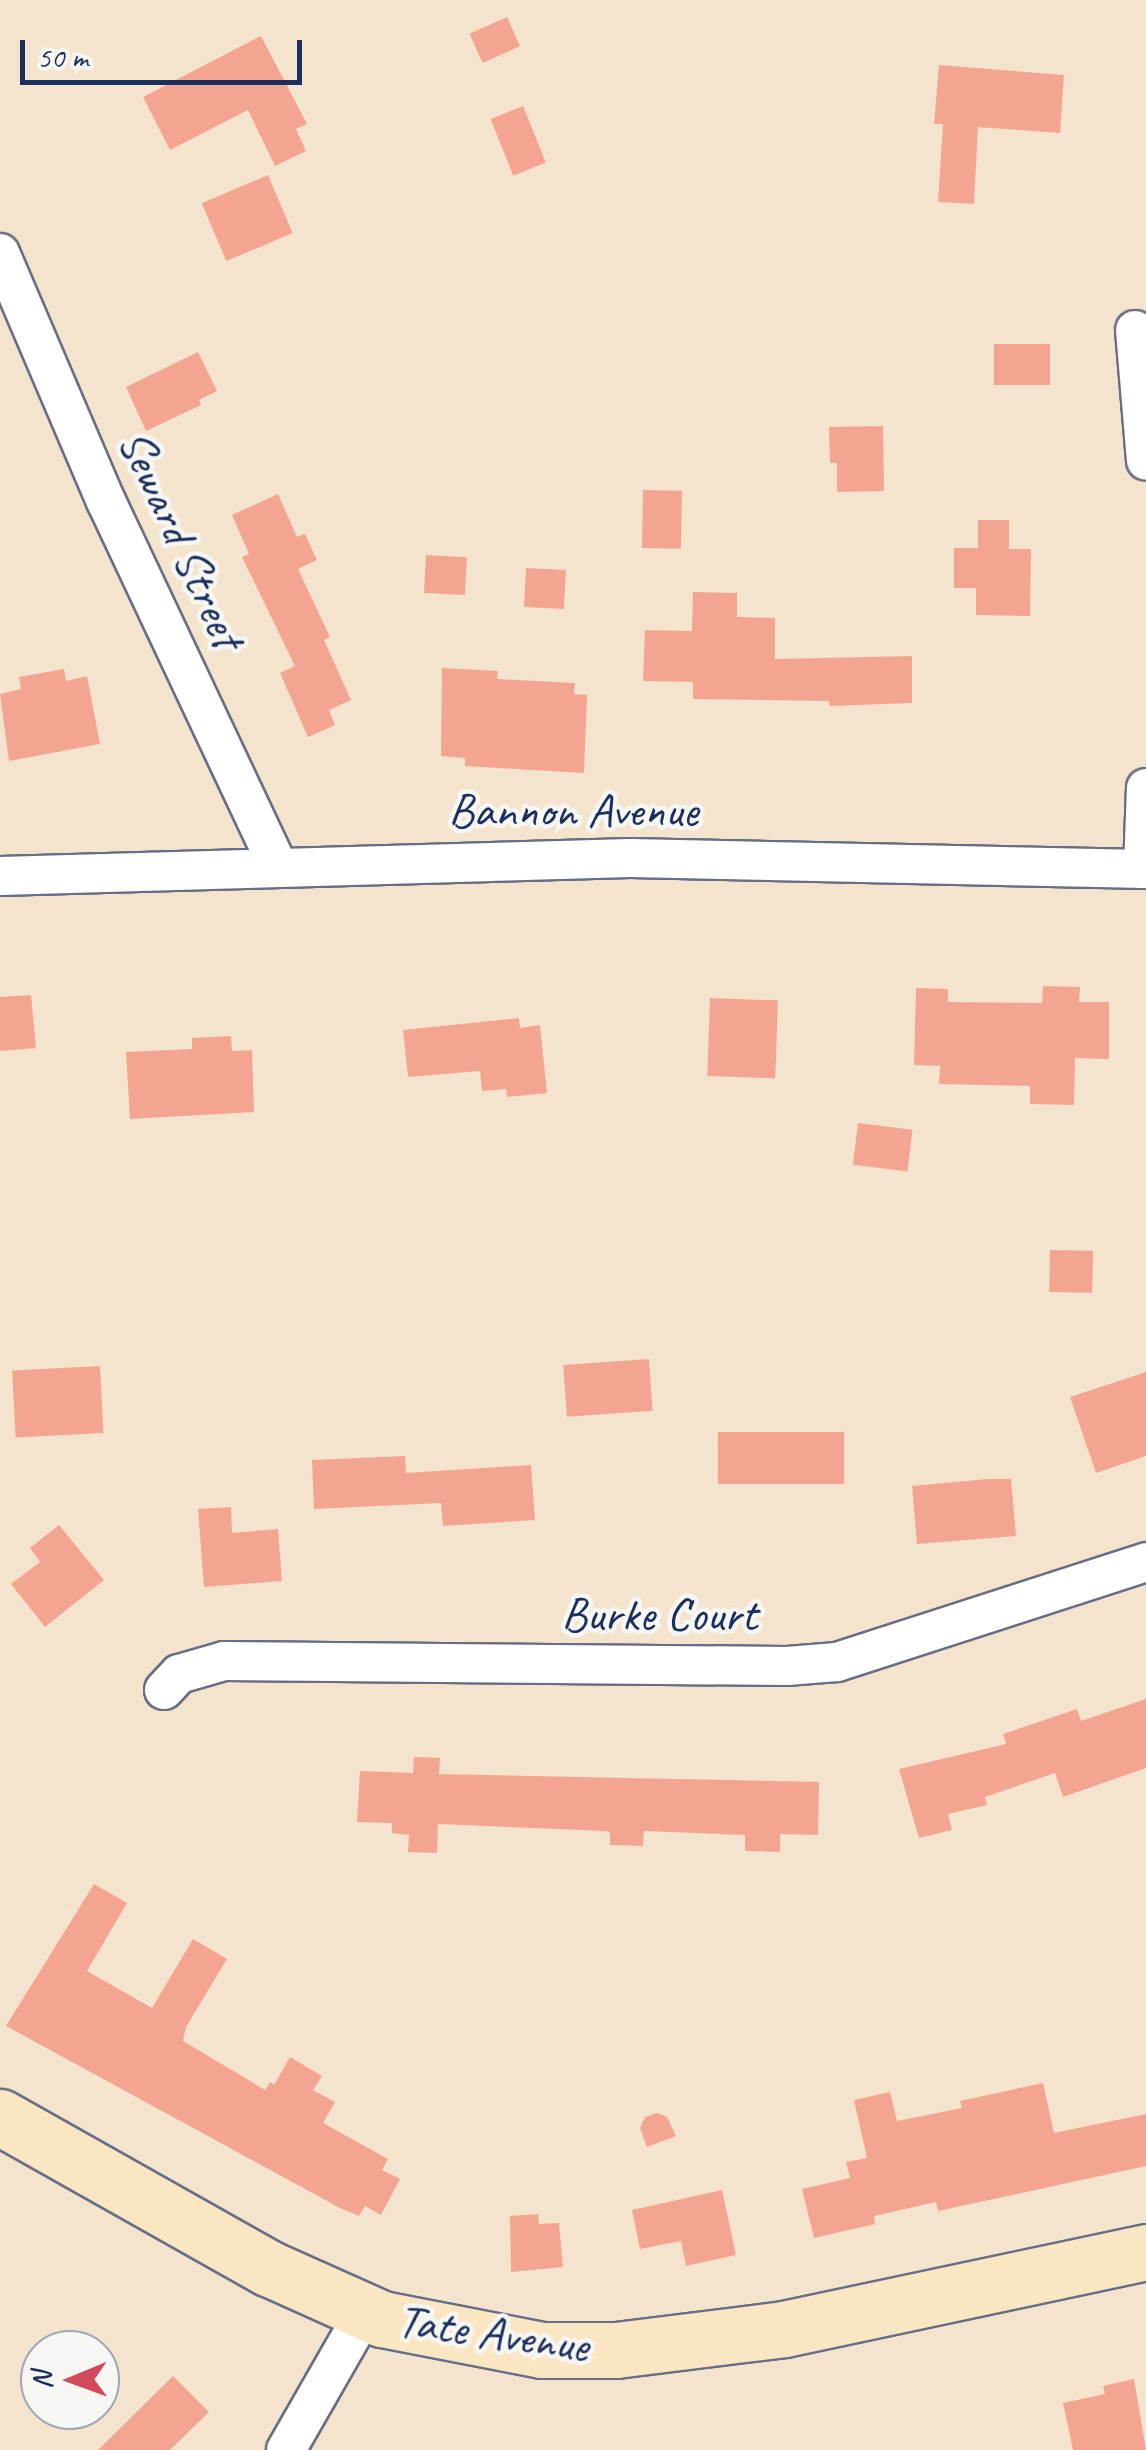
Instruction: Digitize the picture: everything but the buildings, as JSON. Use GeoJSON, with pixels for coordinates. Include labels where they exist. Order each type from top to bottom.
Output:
{"type":"FeatureCollection","features":[{"type":"Feature","properties":{"kind":"street","name":"Seward Street"},"geometry":{"type":"LineString","coordinates":[[0,253],[106,501],[277,865]]}},
{"type":"Feature","properties":{"kind":"street"},"geometry":{"type":"LineString","coordinates":[[1135,330],[1146,460]]}},
{"type":"Feature","properties":{"kind":"street"},"geometry":{"type":"LineString","coordinates":[[1144,869],[1146,788]]}},
{"type":"Feature","properties":{"kind":"street","name":"Bannon Avenue"},"geometry":{"type":"LineString","coordinates":[[0,876],[277,865],[630,858],[1144,869]]}},
{"type":"Feature","properties":{"kind":"street","name":"Burke Court"},"geometry":{"type":"LineString","coordinates":[[164,1690],[180,1674],[224,1661],[786,1666],[838,1662],[1146,1562]]}},
{"type":"Feature","properties":{"kind":"street","name":"Tate Avenue"},"geometry":{"type":"LineString","coordinates":[[0,2117],[268,2268],[382,2320],[542,2350],[616,2350],[784,2328],[1146,2252]]}},
{"type":"Feature","properties":{"kind":"street"},"geometry":{"type":"LineString","coordinates":[[286,2450],[365,2312]]}}]}
